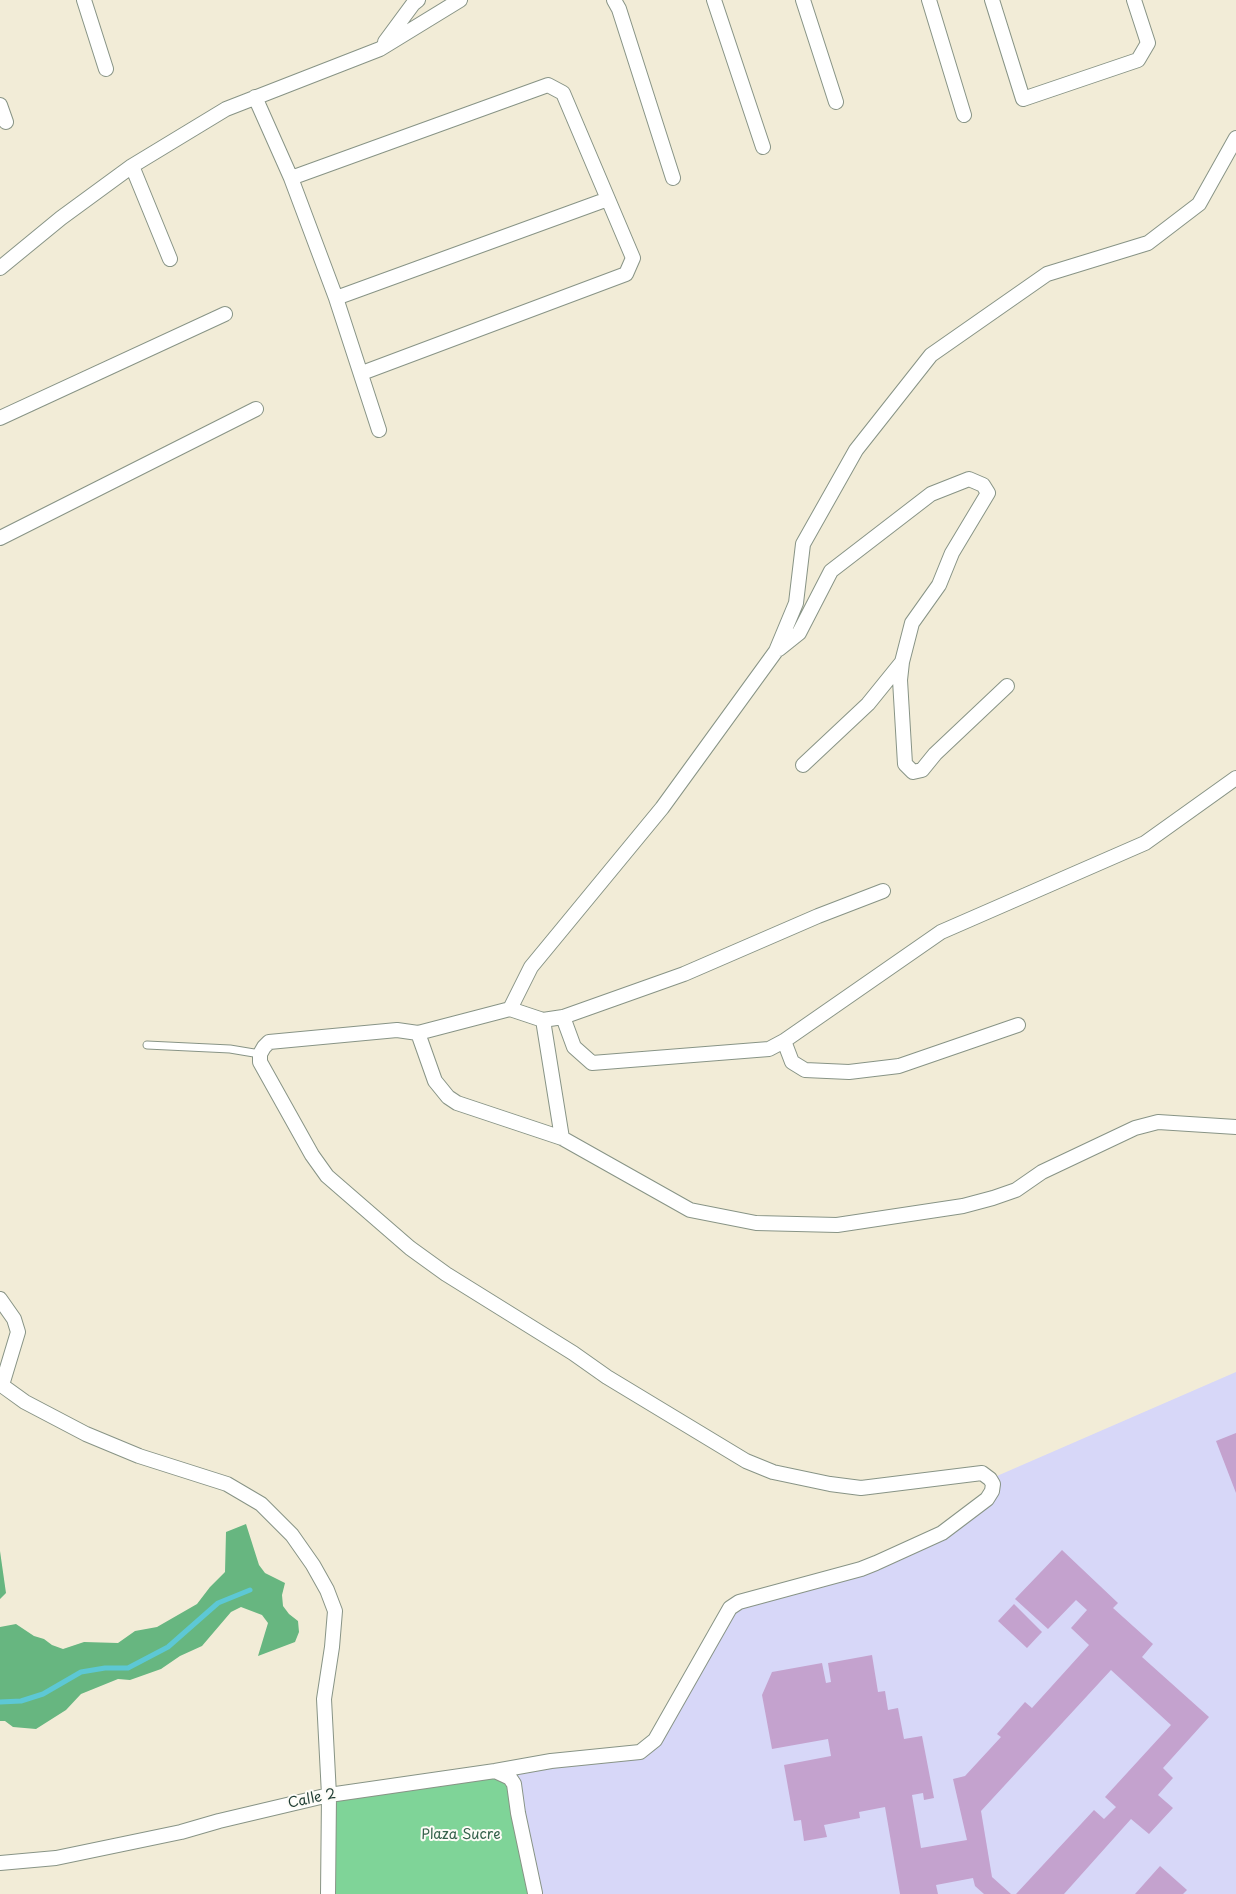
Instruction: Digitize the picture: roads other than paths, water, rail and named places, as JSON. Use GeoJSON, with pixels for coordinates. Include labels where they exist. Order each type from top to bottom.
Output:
{"type":"FeatureCollection","features":[{"type":"Feature","properties":{"kind":"street"},"geometry":{"type":"LineString","coordinates":[[84,0],[106,69]]}},
{"type":"Feature","properties":{"kind":"street"},"geometry":{"type":"LineString","coordinates":[[380,49],[418,0]]}},
{"type":"Feature","properties":{"kind":"street"},"geometry":{"type":"LineString","coordinates":[[0,268],[62,218],[132,166],[226,109],[380,49],[460,0]]}},
{"type":"Feature","properties":{"kind":"street"},"geometry":{"type":"LineString","coordinates":[[614,0],[619,9],[673,178]]}},
{"type":"Feature","properties":{"kind":"street"},"geometry":{"type":"LineString","coordinates":[[714,0],[763,147]]}},
{"type":"Feature","properties":{"kind":"street"},"geometry":{"type":"LineString","coordinates":[[803,0],[836,102]]}},
{"type":"Feature","properties":{"kind":"street"},"geometry":{"type":"LineString","coordinates":[[930,0],[964,116]]}},
{"type":"Feature","properties":{"kind":"street"},"geometry":{"type":"LineString","coordinates":[[992,0],[1023,99],[1138,60],[1148,43],[1134,0]]}},
{"type":"Feature","properties":{"kind":"street"},"geometry":{"type":"LineString","coordinates":[[291,178],[548,84],[563,93],[633,258],[626,274],[362,373]]}},
{"type":"Feature","properties":{"kind":"street"},"geometry":{"type":"LineString","coordinates":[[256,97],[291,178],[336,298],[379,430]]}},
{"type":"Feature","properties":{"kind":"street"},"geometry":{"type":"LineString","coordinates":[[0,105],[6,122]]}},
{"type":"Feature","properties":{"kind":"street"},"geometry":{"type":"LineString","coordinates":[[776,652],[796,602],[803,544],[856,450],[931,354],[1047,274],[1148,243],[1199,204],[1236,138]]}},
{"type":"Feature","properties":{"kind":"street"},"geometry":{"type":"LineString","coordinates":[[132,166],[170,259]]}},
{"type":"Feature","properties":{"kind":"street"},"geometry":{"type":"LineString","coordinates":[[336,298],[608,199]]}},
{"type":"Feature","properties":{"kind":"street"},"geometry":{"type":"LineString","coordinates":[[0,418],[225,314]]}},
{"type":"Feature","properties":{"kind":"street"},"geometry":{"type":"LineString","coordinates":[[0,538],[256,409]]}},
{"type":"Feature","properties":{"kind":"street"},"geometry":{"type":"LineString","coordinates":[[510,1009],[531,967],[662,808],[776,652],[799,633],[831,571],[931,494],[969,479],[983,484],[988,493],[952,553],[939,585],[912,623],[902,662],[900,680],[905,764],[913,772],[922,770],[935,754],[1007,686]]}},
{"type":"Feature","properties":{"kind":"street"},"geometry":{"type":"LineString","coordinates":[[804,765],[868,704],[902,662]]}},
{"type":"Feature","properties":{"kind":"street"},"geometry":{"type":"LineString","coordinates":[[563,1017],[574,1047],[592,1063],[769,1049],[784,1041],[942,932],[1144,843],[1236,778]]}},
{"type":"Feature","properties":{"kind":"street"},"geometry":{"type":"LineString","coordinates":[[260,1054],[269,1042],[396,1030],[418,1033],[510,1009],[543,1020],[563,1017],[684,974],[818,916],[883,891]]}},
{"type":"Feature","properties":{"kind":"street"},"geometry":{"type":"LineString","coordinates":[[543,1020],[562,1138]]}},
{"type":"Feature","properties":{"kind":"street"},"geometry":{"type":"LineString","coordinates":[[784,1041],[792,1062],[805,1070],[849,1072],[899,1066],[1018,1025]]}},
{"type":"Feature","properties":{"kind":"street"},"geometry":{"type":"LineString","coordinates":[[418,1033],[435,1081],[448,1098],[458,1104],[562,1138],[690,1210],[756,1223],[837,1225],[964,1206],[1016,1190],[1042,1172],[1134,1128],[1158,1122],[1236,1127]]}},
{"type":"Feature","properties":{"kind":"street","name":"Calle 2"},"geometry":{"type":"LineString","coordinates":[[0,1863],[56,1858],[181,1832],[219,1820],[329,1794],[495,1772],[552,1761],[640,1752],[654,1740],[730,1608],[739,1602],[860,1569],[942,1533],[987,1499],[992,1491],[993,1484],[987,1475],[977,1473],[894,1483],[878,1487],[845,1487],[774,1472],[746,1460],[606,1377],[573,1353],[446,1274],[410,1248],[327,1176],[312,1155],[260,1062],[260,1054]]}},
{"type":"Feature","properties":{"kind":"street"},"geometry":{"type":"LineString","coordinates":[[0,1299],[14,1319],[18,1332],[1,1385],[25,1402],[86,1434],[139,1456],[227,1484],[262,1504],[292,1535],[327,1590],[335,1612],[324,1699],[329,1794],[328,1894]]}},
{"type":"Feature","properties":{"kind":"street"},"geometry":{"type":"LineString","coordinates":[[495,1772],[504,1775],[514,1784],[534,1894]]}},
{"type":"Feature","properties":{"kind":"lane"},"geometry":{"type":"LineString","coordinates":[[147,1045],[230,1048],[260,1054]]}},
{"type":"Feature","properties":{"kind":"waterway"},"geometry":{"type":"LineString","coordinates":[[0,1702],[21,1701],[43,1694],[81,1672],[105,1668],[128,1668],[168,1647],[218,1603],[250,1590]]}},
{"type":"Feature","properties":{"kind":"park label","name":"Plaza Sucre"},"geometry":{"type":"Point","coordinates":[461,1835]}}]}
